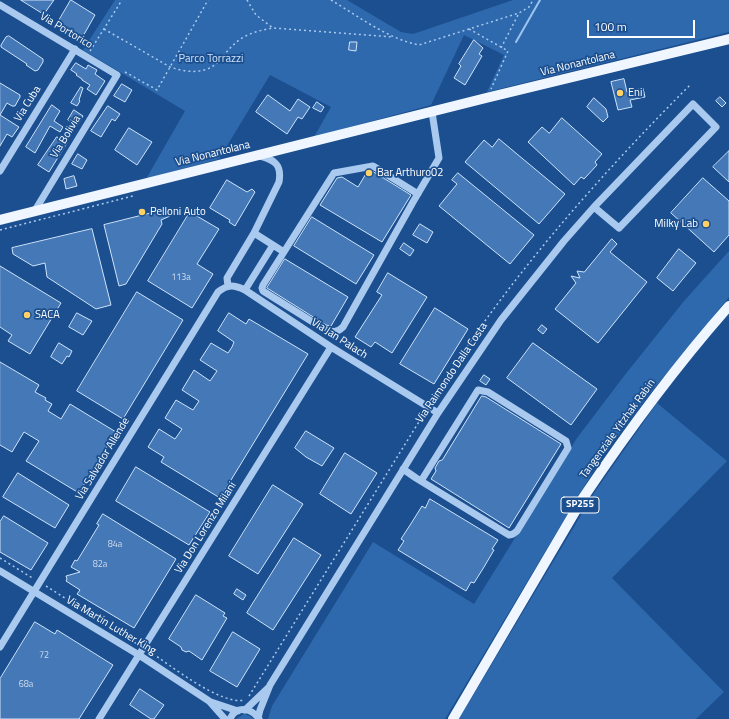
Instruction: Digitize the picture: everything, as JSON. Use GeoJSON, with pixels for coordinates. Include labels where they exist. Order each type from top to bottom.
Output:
{"type":"FeatureCollection","features":[{"type":"Feature","properties":{"kind":"main road","name":"Via Nonantolana"},"geometry":{"type":"LineString","coordinates":[[0,220],[486,98],[729,39]]}},
{"type":"Feature","properties":{"kind":"main road","name":"Tangenziale Yitzhak Rabin"},"geometry":{"type":"LineString","coordinates":[[453,719],[605,465],[650,402],[729,306]]}},
{"type":"Feature","properties":{"kind":"street","name":"Via Portorico"},"geometry":{"type":"LineString","coordinates":[[4,4],[117,74]]}},
{"type":"Feature","properties":{"kind":"street","name":"Via Cuba"},"geometry":{"type":"LineString","coordinates":[[0,171],[75,49]]}},
{"type":"Feature","properties":{"kind":"street","name":"Via Bolivia"},"geometry":{"type":"LineString","coordinates":[[34,212],[117,74]]}},
{"type":"Feature","properties":{"kind":"street","name":"Via Raimondo Dalla Costa"},"geometry":{"type":"LineString","coordinates":[[270,685],[438,413],[502,320],[564,241],[594,207],[693,104],[716,127],[619,228],[594,207]]}},
{"type":"Feature","properties":{"kind":"street"},"geometry":{"type":"LineString","coordinates":[[418,194],[373,166],[334,173],[263,285],[263,291],[324,329],[339,331],[347,322],[439,158],[432,112]]}},
{"type":"Feature","properties":{"kind":"street"},"geometry":{"type":"LineString","coordinates":[[228,286],[226,278],[254,233],[280,182],[281,173],[278,166],[270,158],[258,156]]}},
{"type":"Feature","properties":{"kind":"street"},"geometry":{"type":"LineString","coordinates":[[254,233],[284,252]]}},
{"type":"Feature","properties":{"kind":"street"},"geometry":{"type":"LineString","coordinates":[[245,290],[273,245]]}},
{"type":"Feature","properties":{"kind":"street","name":"Via Jan Palach"},"geometry":{"type":"LineString","coordinates":[[228,286],[237,286],[245,290],[331,347],[438,413]]}},
{"type":"Feature","properties":{"kind":"street","name":"Via Salvador Allende"},"geometry":{"type":"LineString","coordinates":[[0,647],[218,292],[228,286]]}},
{"type":"Feature","properties":{"kind":"street","name":"Via Don Lorenzo Milani"},"geometry":{"type":"LineString","coordinates":[[99,719],[331,347]]}},
{"type":"Feature","properties":{"kind":"street"},"geometry":{"type":"LineString","coordinates":[[403,469],[421,481],[509,535],[518,530],[568,448],[568,445],[566,441],[488,392],[478,390],[474,393],[421,481]]}},
{"type":"Feature","properties":{"kind":"street","name":"Via Martin Luther King"},"geometry":{"type":"LineString","coordinates":[[0,571],[139,655],[209,701]]}},
{"type":"Feature","properties":{"kind":"street"},"geometry":{"type":"LineString","coordinates":[[230,719],[270,685]]}},
{"type":"Feature","properties":{"kind":"street"},"geometry":{"type":"LineString","coordinates":[[259,718],[260,710],[270,685]]}},
{"type":"Feature","properties":{"kind":"street"},"geometry":{"type":"LineString","coordinates":[[209,701],[241,710],[249,710],[259,718]]}},
{"type":"Feature","properties":{"kind":"street"},"geometry":{"type":"LineString","coordinates":[[209,701],[225,719]]}},
{"type":"Feature","properties":{"kind":"path"},"geometry":{"type":"LineString","coordinates":[[86,56],[122,0]]}},
{"type":"Feature","properties":{"kind":"path"},"geometry":{"type":"LineString","coordinates":[[125,72],[157,90],[208,0]]}},
{"type":"Feature","properties":{"kind":"path"},"geometry":{"type":"LineString","coordinates":[[247,0],[256,15],[273,28]]}},
{"type":"Feature","properties":{"kind":"path"},"geometry":{"type":"LineString","coordinates":[[331,0],[393,37],[405,43],[419,45],[519,13],[530,6],[533,0]]}},
{"type":"Feature","properties":{"kind":"path"},"geometry":{"type":"LineString","coordinates":[[501,48],[519,13]]}},
{"type":"Feature","properties":{"kind":"path"},"geometry":{"type":"LineString","coordinates":[[104,29],[170,67],[182,71],[194,72],[216,64],[239,40],[260,30],[273,28],[393,37]]}},
{"type":"Feature","properties":{"kind":"path"},"geometry":{"type":"LineString","coordinates":[[469,29],[508,51],[486,98]]}},
{"type":"Feature","properties":{"kind":"path"},"geometry":{"type":"LineString","coordinates":[[0,558],[144,648],[213,694],[240,702],[247,700],[460,356],[525,269],[596,185],[691,84]]}},
{"type":"Feature","properties":{"kind":"green space","name":"Parco Torrazzi"},"geometry":{"type":"Polygon","coordinates":[[[115,0],[347,0],[401,32],[413,34],[513,0],[729,0],[729,32],[487,92],[504,55],[464,35],[431,105],[314,137],[331,107],[270,75],[219,159],[146,179],[185,111],[83,50],[115,0]]]}},
{"type":"Feature","properties":{"kind":"green space"},"geometry":{"type":"Polygon","coordinates":[[[729,251],[729,297],[648,396],[600,460],[445,719],[268,719],[272,706],[373,542],[474,604],[577,438],[684,301],[729,251]]]}},
{"type":"Feature","properties":{"kind":"green space"},"geometry":{"type":"Polygon","coordinates":[[[657,403],[727,461],[612,578],[724,692],[696,719],[459,719],[596,490],[657,403]]]}},
{"type":"Feature","properties":{"kind":"green space"},"geometry":{"type":"Polygon","coordinates":[[[244,714],[250,716],[254,719],[236,719],[244,714]]]}},
{"type":"Feature","properties":{"kind":"building"},"geometry":{"type":"Polygon","coordinates":[[[21,0],[54,0],[44,14],[21,0]]]}},
{"type":"Feature","properties":{"kind":"building"},"geometry":{"type":"Polygon","coordinates":[[[71,0],[95,15],[82,38],[74,34],[73,37],[62,31],[64,28],[57,24],[71,0]]]}},
{"type":"Feature","properties":{"kind":"building"},"geometry":{"type":"Polygon","coordinates":[[[9,36],[43,59],[43,62],[38,70],[35,71],[1,47],[6,37],[9,36]]]}},
{"type":"Feature","properties":{"kind":"building"},"geometry":{"type":"Polygon","coordinates":[[[474,40],[483,48],[479,54],[482,56],[465,85],[454,78],[461,66],[459,64],[474,40]]]}},
{"type":"Feature","properties":{"kind":"building"},"geometry":{"type":"Polygon","coordinates":[[[350,42],[357,42],[356,51],[349,50],[350,42]]]}},
{"type":"Feature","properties":{"kind":"building"},"geometry":{"type":"Polygon","coordinates":[[[76,63],[86,69],[88,65],[97,70],[95,74],[105,81],[96,95],[87,89],[90,85],[71,70],[76,63]]]}},
{"type":"Feature","properties":{"kind":"building"},"geometry":{"type":"Polygon","coordinates":[[[624,79],[627,92],[643,88],[645,97],[630,100],[632,107],[618,110],[611,82],[624,79]]]}},
{"type":"Feature","properties":{"kind":"building"},"geometry":{"type":"Polygon","coordinates":[[[0,83],[20,95],[20,97],[15,106],[7,103],[0,115],[0,83]]]}},
{"type":"Feature","properties":{"kind":"building"},"geometry":{"type":"Polygon","coordinates":[[[122,84],[132,90],[125,102],[114,96],[122,84]]]}},
{"type":"Feature","properties":{"kind":"building"},"geometry":{"type":"Polygon","coordinates":[[[81,87],[83,88],[80,101],[77,106],[71,103],[81,87]]]}},
{"type":"Feature","properties":{"kind":"building"},"geometry":{"type":"Polygon","coordinates":[[[268,95],[290,111],[298,99],[310,107],[302,119],[298,117],[287,134],[256,112],[268,95]]]}},
{"type":"Feature","properties":{"kind":"building"},"geometry":{"type":"Polygon","coordinates":[[[720,97],[726,103],[722,107],[716,101],[720,97]]]}},
{"type":"Feature","properties":{"kind":"building"},"geometry":{"type":"Polygon","coordinates":[[[594,98],[606,109],[608,117],[603,122],[587,107],[594,98]]]}},
{"type":"Feature","properties":{"kind":"building"},"geometry":{"type":"Polygon","coordinates":[[[317,102],[324,107],[321,112],[313,108],[317,102]]]}},
{"type":"Feature","properties":{"kind":"building"},"geometry":{"type":"Polygon","coordinates":[[[52,105],[60,111],[54,121],[63,127],[60,132],[50,126],[35,153],[26,147],[52,105]]]}},
{"type":"Feature","properties":{"kind":"building"},"geometry":{"type":"Polygon","coordinates":[[[108,106],[120,114],[115,121],[112,119],[101,137],[91,131],[108,106]]]}},
{"type":"Feature","properties":{"kind":"building"},"geometry":{"type":"Polygon","coordinates":[[[74,110],[83,116],[77,126],[68,120],[74,110]]]}},
{"type":"Feature","properties":{"kind":"building"},"geometry":{"type":"Polygon","coordinates":[[[0,115],[19,127],[12,137],[7,134],[0,146],[0,115]]]}},
{"type":"Feature","properties":{"kind":"building"},"geometry":{"type":"Polygon","coordinates":[[[562,118],[602,154],[595,162],[597,165],[584,179],[581,177],[574,185],[528,142],[542,127],[549,133],[562,118]]]}},
{"type":"Feature","properties":{"kind":"building"},"geometry":{"type":"Polygon","coordinates":[[[129,128],[152,142],[137,165],[115,150],[129,128]]]}},
{"type":"Feature","properties":{"kind":"building"},"geometry":{"type":"Polygon","coordinates":[[[57,137],[67,143],[49,172],[38,165],[57,137]]]}},
{"type":"Feature","properties":{"kind":"building"},"geometry":{"type":"Polygon","coordinates":[[[499,139],[565,194],[539,224],[465,162],[484,140],[492,147],[499,139]]]}},
{"type":"Feature","properties":{"kind":"building"},"geometry":{"type":"Polygon","coordinates":[[[729,151],[729,182],[713,167],[729,151]]]}},
{"type":"Feature","properties":{"kind":"building"},"geometry":{"type":"Polygon","coordinates":[[[78,154],[87,160],[82,169],[72,164],[78,154]]]}},
{"type":"Feature","properties":{"kind":"building"},"geometry":{"type":"Polygon","coordinates":[[[372,171],[411,195],[382,242],[320,205],[337,178],[342,177],[358,187],[367,172],[372,171]]]}},
{"type":"Feature","properties":{"kind":"building"},"geometry":{"type":"Polygon","coordinates":[[[458,173],[534,235],[510,264],[439,206],[457,184],[452,180],[458,173]]]}},
{"type":"Feature","properties":{"kind":"building"},"geometry":{"type":"Polygon","coordinates":[[[74,176],[77,186],[66,189],[64,179],[74,176]]]}},
{"type":"Feature","properties":{"kind":"building","name":"Milky Lab"},"geometry":{"type":"Polygon","coordinates":[[[703,178],[729,201],[729,235],[714,252],[671,213],[703,178]]]}},
{"type":"Feature","properties":{"kind":"building"},"geometry":{"type":"Polygon","coordinates":[[[227,180],[247,192],[252,189],[255,192],[235,226],[229,222],[230,220],[210,208],[227,180]]]}},
{"type":"Feature","properties":{"kind":"building"},"geometry":{"type":"Polygon","coordinates":[[[168,209],[170,216],[161,220],[162,224],[126,284],[119,286],[104,225],[168,209]]]}},
{"type":"Feature","properties":{"kind":"building"},"geometry":{"type":"Polygon","coordinates":[[[190,212],[219,229],[197,264],[213,274],[192,308],[148,281],[190,212]]]}},
{"type":"Feature","properties":{"kind":"building"},"geometry":{"type":"Polygon","coordinates":[[[312,217],[374,255],[356,284],[294,246],[312,217]]]}},
{"type":"Feature","properties":{"kind":"building"},"geometry":{"type":"Polygon","coordinates":[[[420,224],[433,232],[427,243],[413,235],[420,224]]]}},
{"type":"Feature","properties":{"kind":"building"},"geometry":{"type":"Polygon","coordinates":[[[92,229],[111,305],[96,309],[47,277],[45,263],[33,266],[13,254],[12,248],[92,229]]]}},
{"type":"Feature","properties":{"kind":"building"},"geometry":{"type":"Polygon","coordinates":[[[612,239],[617,244],[610,252],[647,282],[598,343],[555,309],[576,283],[571,276],[580,278],[577,271],[584,272],[612,239]]]}},
{"type":"Feature","properties":{"kind":"building"},"geometry":{"type":"Polygon","coordinates":[[[404,243],[414,250],[410,256],[400,249],[404,243]]]}},
{"type":"Feature","properties":{"kind":"building"},"geometry":{"type":"Polygon","coordinates":[[[679,249],[696,263],[673,291],[657,278],[679,249]]]}},
{"type":"Feature","properties":{"kind":"building"},"geometry":{"type":"Polygon","coordinates":[[[285,259],[348,297],[331,326],[326,325],[267,288],[285,259]]]}},
{"type":"Feature","properties":{"kind":"building","name":"SACA"},"geometry":{"type":"Polygon","coordinates":[[[0,266],[61,303],[30,354],[8,341],[12,335],[0,327],[0,266]]]}},
{"type":"Feature","properties":{"kind":"building"},"geometry":{"type":"Polygon","coordinates":[[[388,273],[427,297],[392,353],[375,342],[371,347],[355,337],[382,295],[377,292],[388,273]]]}},
{"type":"Feature","properties":{"kind":"building"},"geometry":{"type":"Polygon","coordinates":[[[137,292],[183,320],[123,419],[77,391],[137,292]]]}},
{"type":"Feature","properties":{"kind":"building"},"geometry":{"type":"Polygon","coordinates":[[[435,308],[468,329],[434,384],[400,364],[435,308]]]}},
{"type":"Feature","properties":{"kind":"building"},"geometry":{"type":"Polygon","coordinates":[[[77,313],[92,321],[83,335],[69,327],[77,313]]]}},
{"type":"Feature","properties":{"kind":"building"},"geometry":{"type":"Polygon","coordinates":[[[229,313],[246,324],[249,319],[308,354],[220,498],[161,462],[164,457],[148,447],[159,429],[175,439],[182,429],[165,418],[176,400],[193,410],[199,401],[182,390],[194,370],[210,381],[217,371],[200,360],[211,343],[228,353],[232,347],[234,342],[218,331],[229,313]]]}},
{"type":"Feature","properties":{"kind":"building"},"geometry":{"type":"Polygon","coordinates":[[[542,325],[547,329],[543,334],[538,330],[542,325]]]}},
{"type":"Feature","properties":{"kind":"building"},"geometry":{"type":"Polygon","coordinates":[[[59,343],[72,351],[69,357],[67,356],[62,364],[51,357],[59,343]]]}},
{"type":"Feature","properties":{"kind":"building"},"geometry":{"type":"Polygon","coordinates":[[[533,343],[597,389],[571,425],[507,378],[533,343]]]}},
{"type":"Feature","properties":{"kind":"building"},"geometry":{"type":"Polygon","coordinates":[[[0,362],[39,385],[35,392],[46,398],[45,400],[52,404],[48,411],[61,419],[70,404],[116,432],[79,493],[26,461],[39,441],[24,432],[12,452],[0,445],[0,362]]]}},
{"type":"Feature","properties":{"kind":"building"},"geometry":{"type":"Polygon","coordinates":[[[484,375],[490,379],[486,385],[480,381],[484,375]]]}},
{"type":"Feature","properties":{"kind":"building"},"geometry":{"type":"Polygon","coordinates":[[[482,396],[486,397],[561,444],[509,528],[431,479],[436,471],[435,468],[439,461],[442,460],[482,396]]]}},
{"type":"Feature","properties":{"kind":"building"},"geometry":{"type":"Polygon","coordinates":[[[306,431],[334,448],[322,466],[306,457],[295,448],[306,431]]]}},
{"type":"Feature","properties":{"kind":"building"},"geometry":{"type":"Polygon","coordinates":[[[345,453],[377,473],[351,514],[320,494],[345,453]]]}},
{"type":"Feature","properties":{"kind":"building"},"geometry":{"type":"Polygon","coordinates":[[[136,467],[210,512],[189,545],[116,501],[136,467]]]}},
{"type":"Feature","properties":{"kind":"building"},"geometry":{"type":"Polygon","coordinates":[[[18,473],[69,505],[55,528],[3,497],[18,473]]]}},
{"type":"Feature","properties":{"kind":"building"},"geometry":{"type":"Polygon","coordinates":[[[273,485],[303,504],[258,574],[229,556],[273,485]]]}},
{"type":"Feature","properties":{"kind":"building"},"geometry":{"type":"Polygon","coordinates":[[[430,499],[498,540],[492,549],[494,550],[474,583],[471,582],[466,591],[398,550],[404,541],[401,539],[422,506],[425,508],[430,499]]]}},
{"type":"Feature","properties":{"kind":"building"},"geometry":{"type":"Polygon","coordinates":[[[103,514],[176,559],[134,628],[77,594],[80,590],[66,581],[66,576],[80,572],[71,567],[75,560],[77,561],[99,525],[97,524],[103,514]]]}},
{"type":"Feature","properties":{"kind":"building"},"geometry":{"type":"Polygon","coordinates":[[[4,516],[48,543],[31,570],[0,552],[0,522],[4,516]]]}},
{"type":"Feature","properties":{"kind":"building"},"geometry":{"type":"Polygon","coordinates":[[[294,538],[321,555],[273,630],[247,613],[294,538]]]}},
{"type":"Feature","properties":{"kind":"building"},"geometry":{"type":"Polygon","coordinates":[[[237,589],[246,595],[243,600],[234,594],[237,589]]]}},
{"type":"Feature","properties":{"kind":"building"},"geometry":{"type":"Polygon","coordinates":[[[196,595],[225,613],[223,616],[227,618],[202,660],[189,651],[186,652],[182,650],[181,647],[169,639],[196,595]]]}},
{"type":"Feature","properties":{"kind":"building"},"geometry":{"type":"Polygon","coordinates":[[[35,622],[55,634],[57,630],[113,665],[79,719],[0,719],[0,679],[35,622]]]}},
{"type":"Feature","properties":{"kind":"building"},"geometry":{"type":"Polygon","coordinates":[[[233,632],[260,649],[237,687],[210,671],[233,632]]]}},
{"type":"Feature","properties":{"kind":"building"},"geometry":{"type":"Polygon","coordinates":[[[140,689],[164,705],[154,719],[151,719],[130,705],[140,689]]]}},
{"type":"Feature","properties":{"kind":"waterway"},"geometry":{"type":"LineString","coordinates":[[516,42],[540,0]]}},
{"type":"Feature","properties":{"kind":"place","name":"Eni"},"geometry":{"type":"Point","coordinates":[620,93]}},
{"type":"Feature","properties":{"kind":"place","name":"Bar Arthuro02"},"geometry":{"type":"Point","coordinates":[369,173]}},
{"type":"Feature","properties":{"kind":"place","name":"Pelloni Auto"},"geometry":{"type":"Point","coordinates":[142,212]}},
{"type":"Feature","properties":{"kind":"place","name":"Milky Lab"},"geometry":{"type":"Point","coordinates":[706,224]}},
{"type":"Feature","properties":{"kind":"place","name":"SACA"},"geometry":{"type":"Point","coordinates":[27,315]}}]}
